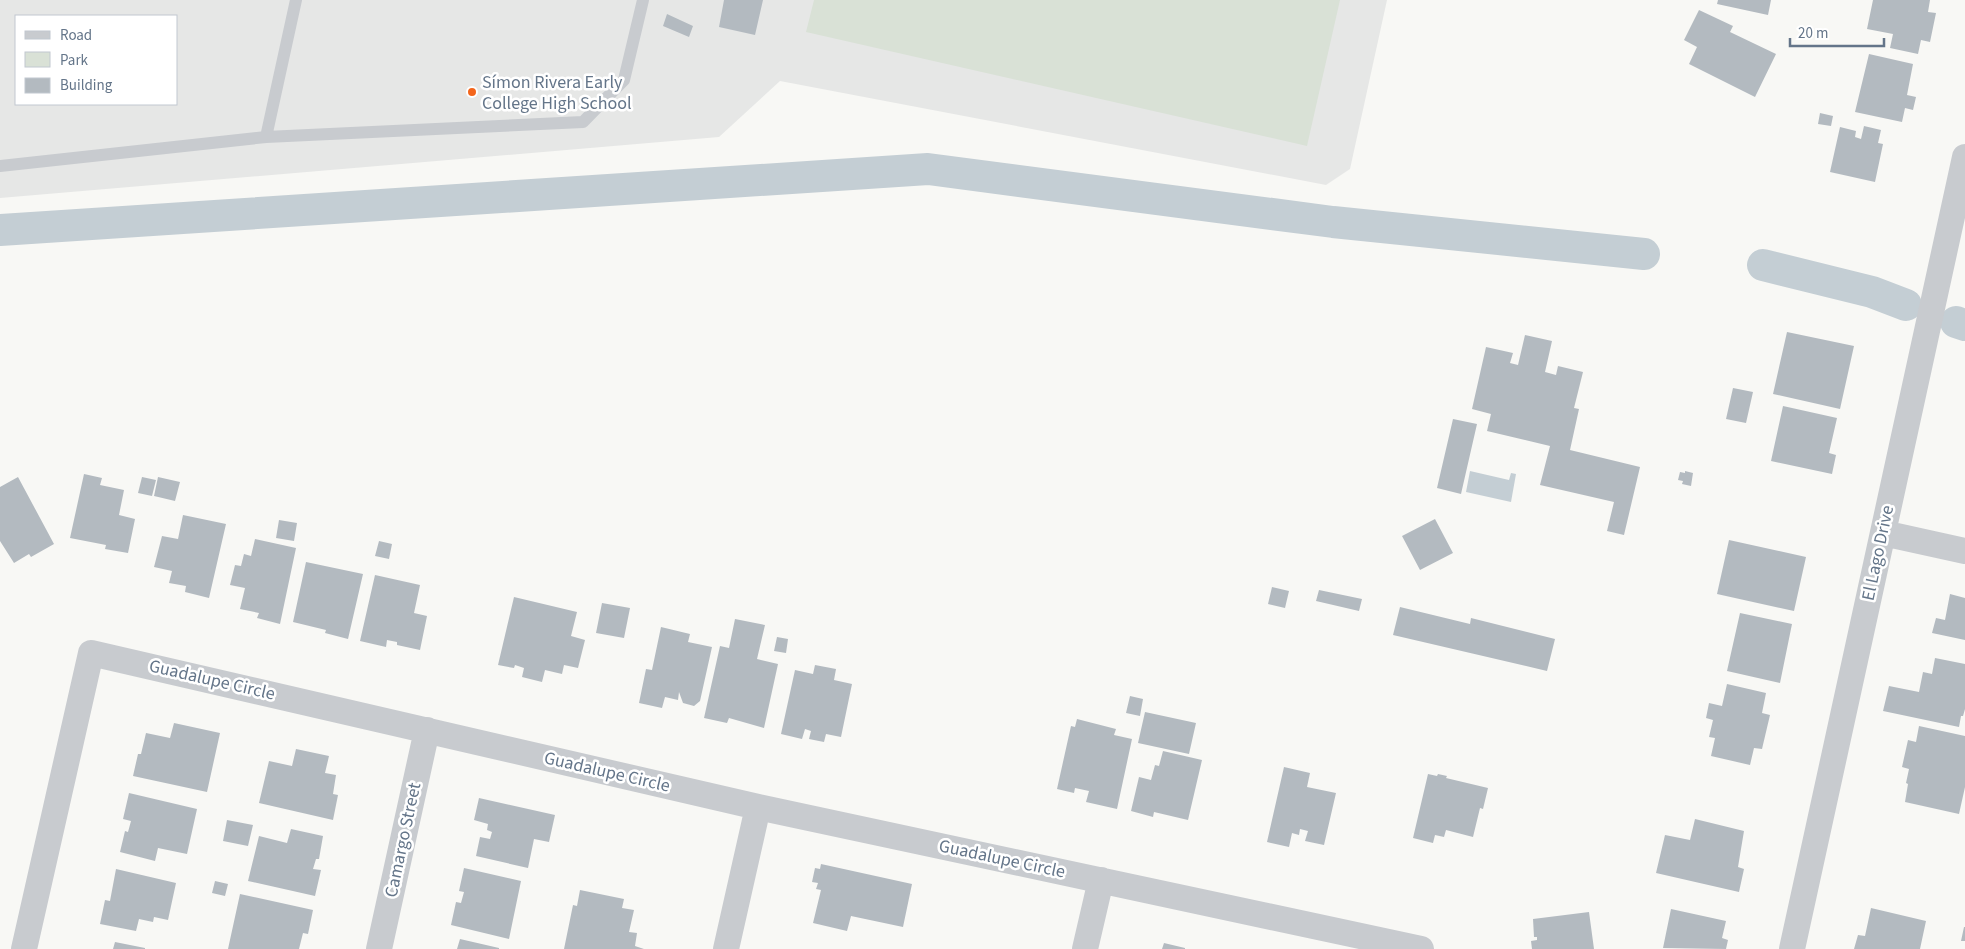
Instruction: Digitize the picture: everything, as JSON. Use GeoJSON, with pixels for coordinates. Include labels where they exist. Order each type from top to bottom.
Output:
{"type":"FeatureCollection","features":[{"type":"Feature","properties":{"kind":"street","name":"El Lago Drive"},"geometry":{"type":"LineString","coordinates":[[1792,949],[1965,157]]}},
{"type":"Feature","properties":{"kind":"street"},"geometry":{"type":"LineString","coordinates":[[1883,533],[1965,552]]}},
{"type":"Feature","properties":{"kind":"street","name":"Guadalupe Circle"},"geometry":{"type":"LineString","coordinates":[[24,949],[91,652],[758,806],[1420,949]]}},
{"type":"Feature","properties":{"kind":"street","name":"Camargo Street"},"geometry":{"type":"LineString","coordinates":[[379,949],[427,730]]}},
{"type":"Feature","properties":{"kind":"street"},"geometry":{"type":"LineString","coordinates":[[726,949],[758,806]]}},
{"type":"Feature","properties":{"kind":"street"},"geometry":{"type":"LineString","coordinates":[[1085,949],[1100,880]]}},
{"type":"Feature","properties":{"kind":"lane"},"geometry":{"type":"LineString","coordinates":[[266,137],[296,0]]}},
{"type":"Feature","properties":{"kind":"lane"},"geometry":{"type":"LineString","coordinates":[[0,166],[266,137],[583,122],[624,80],[642,0]]}},
{"type":"Feature","properties":{"kind":"shaded area","name":"Símon Rivera Early College High School"},"geometry":{"type":"Polygon","coordinates":[[[0,0],[1387,0],[1350,169],[1326,185],[780,81],[719,137],[0,198],[0,0]]]}},
{"type":"Feature","properties":{"kind":"shaded area"},"geometry":{"type":"Polygon","coordinates":[[[1470,471],[1509,480],[1511,473],[1516,474],[1511,502],[1466,492],[1470,471]]]}},
{"type":"Feature","properties":{"kind":"green space"},"geometry":{"type":"Polygon","coordinates":[[[814,0],[1340,0],[1307,146],[806,32],[814,0]]]}},
{"type":"Feature","properties":{"kind":"building"},"geometry":{"type":"Polygon","coordinates":[[[724,0],[763,0],[755,35],[719,27],[724,0]]]}},
{"type":"Feature","properties":{"kind":"building"},"geometry":{"type":"Polygon","coordinates":[[[1718,0],[1771,0],[1768,15],[1717,4],[1718,0]]]}},
{"type":"Feature","properties":{"kind":"building"},"geometry":{"type":"Polygon","coordinates":[[[1873,0],[1930,0],[1928,12],[1936,13],[1930,42],[1921,40],[1918,54],[1890,48],[1893,34],[1867,29],[1873,0]]]}},
{"type":"Feature","properties":{"kind":"building"},"geometry":{"type":"Polygon","coordinates":[[[1699,10],[1733,26],[1730,32],[1776,54],[1755,97],[1689,64],[1697,47],[1684,40],[1699,10]]]}},
{"type":"Feature","properties":{"kind":"building"},"geometry":{"type":"Polygon","coordinates":[[[667,14],[693,26],[689,37],[663,26],[667,14]]]}},
{"type":"Feature","properties":{"kind":"building"},"geometry":{"type":"Polygon","coordinates":[[[1869,54],[1913,64],[1907,95],[1916,97],[1913,110],[1905,108],[1902,122],[1855,112],[1869,54]]]}},
{"type":"Feature","properties":{"kind":"building"},"geometry":{"type":"Polygon","coordinates":[[[1820,113],[1833,116],[1831,126],[1818,124],[1820,113]]]}},
{"type":"Feature","properties":{"kind":"building"},"geometry":{"type":"Polygon","coordinates":[[[1864,126],[1881,130],[1878,143],[1883,144],[1875,182],[1830,172],[1840,127],[1856,131],[1855,137],[1861,139],[1864,126]]]}},
{"type":"Feature","properties":{"kind":"building"},"geometry":{"type":"Polygon","coordinates":[[[1787,332],[1854,346],[1840,409],[1773,394],[1787,332]]]}},
{"type":"Feature","properties":{"kind":"building"},"geometry":{"type":"Polygon","coordinates":[[[1525,335],[1552,341],[1545,372],[1556,375],[1558,366],[1583,372],[1574,408],[1579,409],[1570,450],[1640,467],[1624,535],[1607,531],[1614,502],[1540,485],[1550,446],[1487,431],[1491,414],[1472,409],[1486,347],[1513,353],[1510,363],[1518,365],[1525,335]]]}},
{"type":"Feature","properties":{"kind":"building"},"geometry":{"type":"Polygon","coordinates":[[[1733,388],[1753,392],[1746,423],[1726,419],[1733,388]]]}},
{"type":"Feature","properties":{"kind":"building"},"geometry":{"type":"Polygon","coordinates":[[[1783,406],[1837,418],[1829,453],[1836,455],[1832,474],[1771,461],[1783,406]]]}},
{"type":"Feature","properties":{"kind":"building"},"geometry":{"type":"Polygon","coordinates":[[[1453,419],[1477,424],[1461,494],[1437,488],[1453,419]]]}},
{"type":"Feature","properties":{"kind":"building"},"geometry":{"type":"Polygon","coordinates":[[[1685,471],[1693,473],[1691,486],[1682,484],[1683,481],[1678,480],[1680,472],[1685,473],[1685,471]]]}},
{"type":"Feature","properties":{"kind":"building"},"geometry":{"type":"Polygon","coordinates":[[[84,474],[102,478],[100,485],[124,490],[119,515],[135,519],[128,553],[105,549],[106,545],[70,538],[84,474]]]}},
{"type":"Feature","properties":{"kind":"building"},"geometry":{"type":"Polygon","coordinates":[[[18,477],[54,544],[31,557],[29,554],[14,563],[0,541],[0,487],[18,477]]]}},
{"type":"Feature","properties":{"kind":"building"},"geometry":{"type":"Polygon","coordinates":[[[142,477],[156,480],[152,496],[138,493],[142,477]]]}},
{"type":"Feature","properties":{"kind":"building"},"geometry":{"type":"Polygon","coordinates":[[[158,477],[180,482],[175,501],[154,496],[158,477]]]}},
{"type":"Feature","properties":{"kind":"building"},"geometry":{"type":"Polygon","coordinates":[[[183,515],[226,524],[209,598],[185,592],[186,586],[169,583],[172,571],[154,567],[162,536],[178,539],[183,515]]]}},
{"type":"Feature","properties":{"kind":"building"},"geometry":{"type":"Polygon","coordinates":[[[1435,519],[1453,553],[1420,570],[1402,536],[1435,519]]]}},
{"type":"Feature","properties":{"kind":"building"},"geometry":{"type":"Polygon","coordinates":[[[279,520],[297,523],[294,541],[276,538],[279,520]]]}},
{"type":"Feature","properties":{"kind":"building"},"geometry":{"type":"Polygon","coordinates":[[[255,539],[296,548],[280,624],[257,618],[259,613],[240,609],[245,588],[230,585],[235,565],[241,566],[244,554],[251,556],[255,539]]]}},
{"type":"Feature","properties":{"kind":"building"},"geometry":{"type":"Polygon","coordinates":[[[1729,540],[1806,557],[1794,611],[1717,594],[1729,540]]]}},
{"type":"Feature","properties":{"kind":"building"},"geometry":{"type":"Polygon","coordinates":[[[379,541],[392,544],[389,559],[375,556],[379,541]]]}},
{"type":"Feature","properties":{"kind":"building"},"geometry":{"type":"Polygon","coordinates":[[[306,562],[363,574],[348,639],[325,633],[326,630],[293,622],[306,562]]]}},
{"type":"Feature","properties":{"kind":"building"},"geometry":{"type":"Polygon","coordinates":[[[375,575],[420,585],[414,613],[427,616],[420,650],[397,645],[397,642],[387,640],[386,647],[360,641],[375,575]]]}},
{"type":"Feature","properties":{"kind":"building"},"geometry":{"type":"Polygon","coordinates":[[[1272,587],[1289,591],[1285,608],[1268,604],[1272,587]]]}},
{"type":"Feature","properties":{"kind":"building"},"geometry":{"type":"Polygon","coordinates":[[[1319,590],[1362,599],[1359,611],[1316,601],[1319,590]]]}},
{"type":"Feature","properties":{"kind":"building"},"geometry":{"type":"Polygon","coordinates":[[[1950,594],[1965,598],[1965,640],[1932,633],[1936,618],[1945,620],[1950,594]]]}},
{"type":"Feature","properties":{"kind":"building"},"geometry":{"type":"Polygon","coordinates":[[[514,597],[577,612],[571,636],[585,640],[578,668],[564,665],[562,674],[545,670],[542,682],[522,677],[524,668],[515,665],[514,668],[498,665],[514,597]]]}},
{"type":"Feature","properties":{"kind":"building"},"geometry":{"type":"Polygon","coordinates":[[[602,603],[630,608],[624,638],[596,633],[602,603]]]}},
{"type":"Feature","properties":{"kind":"building"},"geometry":{"type":"Polygon","coordinates":[[[1400,607],[1470,624],[1471,618],[1555,639],[1547,671],[1393,635],[1400,607]]]}},
{"type":"Feature","properties":{"kind":"building"},"geometry":{"type":"Polygon","coordinates":[[[1740,613],[1792,624],[1780,683],[1727,671],[1740,613]]]}},
{"type":"Feature","properties":{"kind":"building"},"geometry":{"type":"Polygon","coordinates":[[[735,619],[765,625],[757,659],[778,664],[764,728],[729,718],[727,723],[704,718],[720,646],[729,648],[735,619]]]}},
{"type":"Feature","properties":{"kind":"building"},"geometry":{"type":"Polygon","coordinates":[[[661,627],[690,634],[688,642],[712,647],[700,701],[694,706],[683,703],[679,692],[678,700],[665,697],[662,708],[639,703],[646,669],[652,670],[661,627]]]}},
{"type":"Feature","properties":{"kind":"building"},"geometry":{"type":"Polygon","coordinates":[[[777,637],[788,639],[786,653],[774,651],[777,637]]]}},
{"type":"Feature","properties":{"kind":"building"},"geometry":{"type":"Polygon","coordinates":[[[1935,658],[1965,664],[1965,709],[1963,716],[1961,716],[1959,727],[1883,711],[1889,686],[1919,692],[1923,672],[1932,674],[1935,658]]]}},
{"type":"Feature","properties":{"kind":"building"},"geometry":{"type":"Polygon","coordinates":[[[815,665],[836,669],[834,680],[852,684],[841,737],[826,734],[824,742],[809,739],[811,731],[805,729],[802,739],[781,734],[795,670],[813,674],[815,665]]]}},
{"type":"Feature","properties":{"kind":"building"},"geometry":{"type":"Polygon","coordinates":[[[1727,684],[1766,693],[1762,713],[1770,715],[1762,749],[1754,748],[1750,765],[1711,756],[1715,738],[1709,737],[1713,720],[1706,718],[1709,703],[1722,706],[1727,684]]]}},
{"type":"Feature","properties":{"kind":"building"},"geometry":{"type":"Polygon","coordinates":[[[1130,696],[1143,699],[1140,716],[1126,713],[1130,696]]]}},
{"type":"Feature","properties":{"kind":"building"},"geometry":{"type":"Polygon","coordinates":[[[1145,712],[1196,723],[1189,754],[1138,743],[1145,712]]]}},
{"type":"Feature","properties":{"kind":"building"},"geometry":{"type":"Polygon","coordinates":[[[1077,719],[1116,729],[1114,735],[1132,739],[1117,809],[1086,802],[1089,791],[1075,788],[1074,793],[1057,789],[1071,726],[1075,727],[1077,719]]]}},
{"type":"Feature","properties":{"kind":"building"},"geometry":{"type":"Polygon","coordinates":[[[174,723],[220,733],[207,792],[133,776],[138,754],[141,754],[146,733],[170,738],[174,723]]]}},
{"type":"Feature","properties":{"kind":"building"},"geometry":{"type":"Polygon","coordinates":[[[1919,726],[1965,736],[1965,787],[1959,814],[1905,802],[1909,769],[1902,767],[1908,740],[1916,742],[1919,726]]]}},
{"type":"Feature","properties":{"kind":"building"},"geometry":{"type":"Polygon","coordinates":[[[296,749],[329,756],[325,773],[336,775],[333,794],[338,795],[333,820],[259,803],[269,761],[292,766],[296,749]]]}},
{"type":"Feature","properties":{"kind":"building"},"geometry":{"type":"Polygon","coordinates":[[[1163,751],[1202,760],[1188,820],[1154,812],[1153,817],[1131,811],[1139,777],[1151,780],[1155,765],[1159,766],[1163,751]]]}},
{"type":"Feature","properties":{"kind":"building"},"geometry":{"type":"Polygon","coordinates":[[[1284,767],[1310,773],[1307,787],[1336,793],[1324,845],[1305,841],[1308,831],[1300,829],[1299,835],[1292,833],[1289,847],[1267,842],[1284,767]]]}},
{"type":"Feature","properties":{"kind":"building"},"geometry":{"type":"Polygon","coordinates":[[[1428,774],[1447,776],[1446,778],[1488,788],[1483,809],[1480,808],[1473,837],[1446,830],[1444,837],[1435,835],[1433,843],[1413,838],[1428,774]]]}},
{"type":"Feature","properties":{"kind":"building"},"geometry":{"type":"Polygon","coordinates":[[[129,793],[197,809],[187,854],[158,848],[155,861],[120,852],[125,831],[128,832],[131,821],[123,819],[129,793]]]}},
{"type":"Feature","properties":{"kind":"building"},"geometry":{"type":"Polygon","coordinates":[[[479,798],[555,815],[549,842],[534,839],[528,868],[476,856],[480,837],[490,839],[492,832],[487,830],[488,824],[474,820],[479,798]]]}},
{"type":"Feature","properties":{"kind":"building"},"geometry":{"type":"Polygon","coordinates":[[[1695,819],[1744,831],[1738,867],[1744,869],[1739,892],[1656,873],[1665,835],[1690,840],[1695,819]]]}},
{"type":"Feature","properties":{"kind":"building"},"geometry":{"type":"Polygon","coordinates":[[[227,820],[253,825],[248,846],[223,841],[227,820]]]}},
{"type":"Feature","properties":{"kind":"building"},"geometry":{"type":"Polygon","coordinates":[[[291,829],[323,836],[319,859],[316,859],[313,869],[321,870],[315,896],[248,881],[259,836],[287,843],[291,829]]]}},
{"type":"Feature","properties":{"kind":"building"},"geometry":{"type":"Polygon","coordinates":[[[821,864],[912,884],[903,927],[851,916],[847,931],[813,923],[821,890],[816,889],[818,883],[812,882],[815,868],[820,869],[821,864]]]}},
{"type":"Feature","properties":{"kind":"building"},"geometry":{"type":"Polygon","coordinates":[[[464,868],[521,881],[509,939],[451,925],[456,902],[461,903],[464,892],[459,891],[464,868]]]}},
{"type":"Feature","properties":{"kind":"building"},"geometry":{"type":"Polygon","coordinates":[[[116,869],[176,883],[168,920],[154,917],[153,922],[139,919],[136,931],[100,924],[105,900],[110,901],[116,869]]]}},
{"type":"Feature","properties":{"kind":"building"},"geometry":{"type":"Polygon","coordinates":[[[215,881],[228,884],[225,896],[212,893],[215,881]]]}},
{"type":"Feature","properties":{"kind":"building"},"geometry":{"type":"Polygon","coordinates":[[[580,890],[624,899],[622,908],[634,910],[629,932],[637,933],[635,946],[644,949],[564,949],[573,905],[577,906],[580,890]]]}},
{"type":"Feature","properties":{"kind":"building"},"geometry":{"type":"Polygon","coordinates":[[[240,894],[313,910],[308,934],[303,933],[299,949],[228,949],[240,894]]]}},
{"type":"Feature","properties":{"kind":"building"},"geometry":{"type":"Polygon","coordinates":[[[1871,908],[1926,921],[1920,949],[1854,949],[1858,935],[1865,936],[1871,908]]]}},
{"type":"Feature","properties":{"kind":"building"},"geometry":{"type":"Polygon","coordinates":[[[1671,909],[1726,921],[1722,938],[1728,940],[1726,949],[1663,948],[1671,909]]]}},
{"type":"Feature","properties":{"kind":"building"},"geometry":{"type":"Polygon","coordinates":[[[1589,912],[1594,949],[1532,949],[1531,941],[1537,940],[1537,937],[1534,937],[1533,919],[1589,912]]]}},
{"type":"Feature","properties":{"kind":"building"},"geometry":{"type":"Polygon","coordinates":[[[1964,927],[1965,941],[1961,941],[1964,927]]]}},
{"type":"Feature","properties":{"kind":"building"},"geometry":{"type":"Polygon","coordinates":[[[460,939],[499,948],[499,949],[457,949],[460,939]]]}},
{"type":"Feature","properties":{"kind":"building"},"geometry":{"type":"Polygon","coordinates":[[[115,942],[145,948],[145,949],[113,949],[115,942]]]}},
{"type":"Feature","properties":{"kind":"building"},"geometry":{"type":"Polygon","coordinates":[[[1164,943],[1185,948],[1185,949],[1162,949],[1164,943]]]}},
{"type":"Feature","properties":{"kind":"waterway"},"geometry":{"type":"LineString","coordinates":[[0,230],[928,169],[1333,222],[1644,254]]}},
{"type":"Feature","properties":{"kind":"waterway"},"geometry":{"type":"LineString","coordinates":[[1763,265],[1872,292],[1906,305]]}},
{"type":"Feature","properties":{"kind":"waterway"},"geometry":{"type":"LineString","coordinates":[[1956,322],[1965,325]]}},
{"type":"Feature","properties":{"kind":"place","name":"Símon Rivera Early College High School"},"geometry":{"type":"Point","coordinates":[472,92]}}]}
